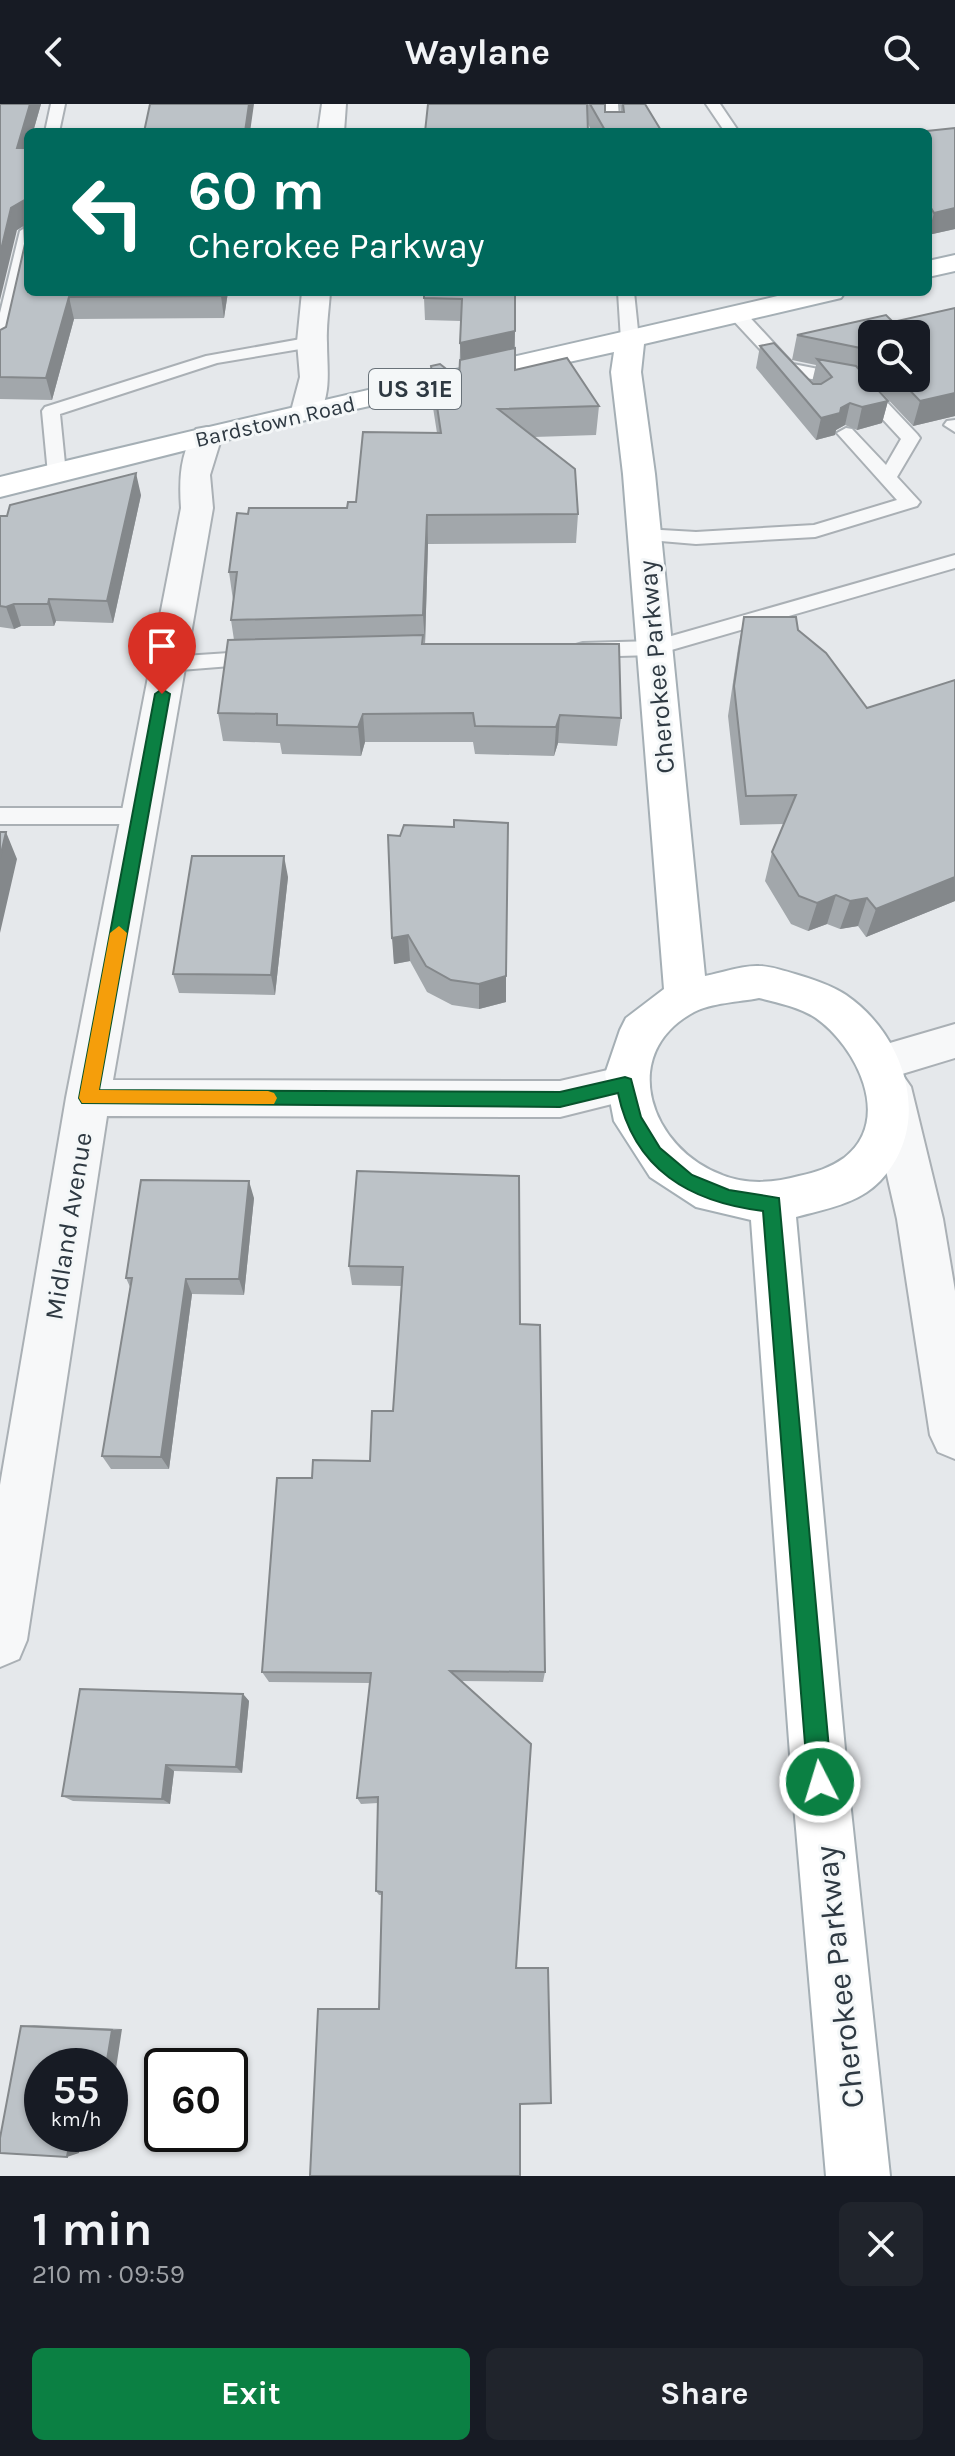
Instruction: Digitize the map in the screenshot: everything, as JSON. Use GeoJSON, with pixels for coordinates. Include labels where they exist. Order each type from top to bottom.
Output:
{"type":"FeatureCollection","features":[{"type":"Feature","properties":{"kind":"main road"},"geometry":{"type":"LineString","coordinates":[[932,268],[955,263]]}},
{"type":"Feature","properties":{"kind":"main road","name":"Bardstown Road"},"geometry":{"type":"LineString","coordinates":[[0,487],[306,411],[814,296]]}},
{"type":"Feature","properties":{"kind":"main road","name":"Cherokee Parkway"},"geometry":{"type":"LineString","coordinates":[[630,340],[626,372],[644,535],[685,994]]}},
{"type":"Feature","properties":{"kind":"main road"},"geometry":{"type":"LineString","coordinates":[[746,982],[798,990],[832,1007],[861,1031],[885,1074],[889,1122],[875,1154],[849,1180],[814,1198],[772,1204],[727,1198],[686,1180],[654,1153],[632,1119],[625,1084],[632,1047],[653,1016],[685,994],[720,983],[746,982]]}},
{"type":"Feature","properties":{"kind":"main road","name":"Cherokee Parkway"},"geometry":{"type":"LineString","coordinates":[[772,1204],[819,1766],[858,2176]]}},
{"type":"Feature","properties":{"kind":"street"},"geometry":{"type":"LineString","coordinates":[[331,128],[334,104]]}},
{"type":"Feature","properties":{"kind":"street"},"geometry":{"type":"LineString","coordinates":[[306,411],[315,377],[312,342],[316,296]]}},
{"type":"Feature","properties":{"kind":"street","name":"Midland Avenue"},"geometry":{"type":"LineString","coordinates":[[0,1640],[88,1098],[197,508],[194,475],[207,436]]}},
{"type":"Feature","properties":{"kind":"street"},"geometry":{"type":"LineString","coordinates":[[955,1041],[885,1074],[920,1219],[955,1435]]}},
{"type":"Feature","properties":{"kind":"street"},"geometry":{"type":"LineString","coordinates":[[88,1098],[560,1099],[625,1084]]}},
{"type":"Feature","properties":{"kind":"lane"},"geometry":{"type":"LineString","coordinates":[[53,128],[58,104]]}},
{"type":"Feature","properties":{"kind":"lane"},"geometry":{"type":"LineString","coordinates":[[611,104],[613,128]]}},
{"type":"Feature","properties":{"kind":"lane"},"geometry":{"type":"LineString","coordinates":[[713,104],[729,128]]}},
{"type":"Feature","properties":{"kind":"lane"},"geometry":{"type":"LineString","coordinates":[[0,348],[24,248]]}},
{"type":"Feature","properties":{"kind":"lane"},"geometry":{"type":"LineString","coordinates":[[626,296],[630,340]]}},
{"type":"Feature","properties":{"kind":"lane"},"geometry":{"type":"LineString","coordinates":[[737,314],[806,389]]}},
{"type":"Feature","properties":{"kind":"lane"},"geometry":{"type":"LineString","coordinates":[[57,474],[51,411],[239,352],[274,344],[312,342]]}},
{"type":"Feature","properties":{"kind":"lane"},"geometry":{"type":"LineString","coordinates":[[787,368],[858,382],[911,438],[888,476]]}},
{"type":"Feature","properties":{"kind":"lane"},"geometry":{"type":"LineString","coordinates":[[644,535],[696,538],[815,531],[910,502],[846,433]]}},
{"type":"Feature","properties":{"kind":"lane"},"geometry":{"type":"LineString","coordinates":[[555,650],[654,648],[955,561]]}},
{"type":"Feature","properties":{"kind":"lane"},"geometry":{"type":"LineString","coordinates":[[168,664],[275,658]]}},
{"type":"Feature","properties":{"kind":"lane"},"geometry":{"type":"LineString","coordinates":[[0,816],[140,816]]}},
{"type":"Feature","properties":{"kind":"building"},"geometry":{"type":"Polygon","coordinates":[[[0,104],[30,104],[17,148],[24,148],[24,222],[23,201],[11,208],[0,254],[0,104]]]}},
{"type":"Feature","properties":{"kind":"building"},"geometry":{"type":"Polygon","coordinates":[[[150,104],[249,104],[246,128],[145,128],[150,104]]]}},
{"type":"Feature","properties":{"kind":"building"},"geometry":{"type":"Polygon","coordinates":[[[428,104],[587,104],[588,128],[425,128],[428,104]]]}},
{"type":"Feature","properties":{"kind":"building"},"geometry":{"type":"Polygon","coordinates":[[[590,104],[605,104],[605,112],[624,112],[623,104],[645,104],[660,128],[604,128],[590,104]]]}},
{"type":"Feature","properties":{"kind":"building"},"geometry":{"type":"Polygon","coordinates":[[[955,128],[955,208],[934,213],[932,210],[932,130],[955,128]]]}},
{"type":"Feature","properties":{"kind":"building"},"geometry":{"type":"Polygon","coordinates":[[[24,248],[24,296],[221,296],[69,297],[46,378],[0,377],[0,330],[6,327],[24,248]]]}},
{"type":"Feature","properties":{"kind":"building"},"geometry":{"type":"Polygon","coordinates":[[[515,296],[515,331],[460,343],[462,299],[424,298],[515,296]]]}},
{"type":"Feature","properties":{"kind":"building"},"geometry":{"type":"Polygon","coordinates":[[[955,308],[955,393],[920,401],[911,392],[930,392],[930,320],[902,320],[955,308]]]}},
{"type":"Feature","properties":{"kind":"building"},"geometry":{"type":"Polygon","coordinates":[[[886,315],[891,320],[864,320],[886,315]]]}},
{"type":"Feature","properties":{"kind":"building"},"geometry":{"type":"Polygon","coordinates":[[[858,321],[858,348],[797,335],[858,321]]]}},
{"type":"Feature","properties":{"kind":"building"},"geometry":{"type":"Polygon","coordinates":[[[774,343],[813,384],[821,384],[832,377],[817,359],[856,366],[858,392],[880,392],[888,401],[862,407],[850,403],[841,408],[840,413],[821,418],[760,346],[774,343]]]}},
{"type":"Feature","properties":{"kind":"building"},"geometry":{"type":"Polygon","coordinates":[[[515,348],[515,370],[567,358],[599,406],[498,409],[575,469],[578,514],[427,515],[423,615],[231,620],[237,572],[229,572],[237,513],[248,514],[249,508],[347,508],[348,502],[356,502],[363,432],[441,433],[431,366],[440,364],[459,379],[460,360],[515,348]]]}},
{"type":"Feature","properties":{"kind":"building"},"geometry":{"type":"Polygon","coordinates":[[[136,473],[107,601],[49,599],[48,604],[0,606],[0,516],[7,516],[10,505],[136,473]]]}},
{"type":"Feature","properties":{"kind":"building"},"geometry":{"type":"Polygon","coordinates":[[[744,617],[796,617],[798,630],[826,653],[867,708],[955,680],[955,877],[876,909],[867,898],[850,901],[836,895],[817,903],[799,896],[772,852],[796,795],[746,796],[734,686],[744,617]]]}},
{"type":"Feature","properties":{"kind":"building"},"geometry":{"type":"Polygon","coordinates":[[[423,635],[422,644],[619,644],[621,718],[560,715],[556,727],[475,726],[473,713],[363,714],[358,727],[277,725],[277,714],[218,713],[228,640],[423,635]]]}},
{"type":"Feature","properties":{"kind":"building"},"geometry":{"type":"Polygon","coordinates":[[[454,820],[508,823],[506,976],[479,984],[451,980],[426,966],[408,935],[392,938],[388,835],[400,836],[404,825],[454,827],[454,820]]]}},
{"type":"Feature","properties":{"kind":"building"},"geometry":{"type":"Polygon","coordinates":[[[0,832],[6,832],[0,858],[0,832]]]}},
{"type":"Feature","properties":{"kind":"building"},"geometry":{"type":"Polygon","coordinates":[[[192,856],[284,856],[271,975],[173,974],[192,856]]]}},
{"type":"Feature","properties":{"kind":"building"},"geometry":{"type":"Polygon","coordinates":[[[357,1171],[519,1176],[520,1324],[540,1325],[545,1672],[450,1671],[531,1744],[516,1968],[548,1968],[551,2103],[520,2104],[520,2176],[310,2176],[318,2009],[379,2009],[382,1892],[376,1891],[378,1797],[357,1798],[371,1673],[262,1672],[277,1478],[312,1478],[313,1460],[370,1461],[372,1411],[393,1411],[403,1267],[349,1266],[357,1171]]]}},
{"type":"Feature","properties":{"kind":"building"},"geometry":{"type":"Polygon","coordinates":[[[141,1180],[249,1181],[239,1279],[186,1279],[161,1457],[102,1456],[132,1278],[126,1278],[141,1180]]]}},
{"type":"Feature","properties":{"kind":"building"},"geometry":{"type":"Polygon","coordinates":[[[80,1689],[243,1694],[236,1767],[166,1765],[162,1799],[62,1796],[80,1689]]]}},
{"type":"Feature","properties":{"kind":"building"},"geometry":{"type":"Polygon","coordinates":[[[21,2026],[112,2030],[109,2048],[24,2048],[24,2152],[68,2152],[67,2157],[0,2153],[0,2138],[21,2026]]]}},
{"type":"Feature","properties":{"kind":"slow traffic"},"geometry":{"type":"LineString","coordinates":[[119,933],[88,1098],[268,1098]]}},
{"type":"Feature","properties":{"kind":"route"},"geometry":{"type":"LineString","coordinates":[[162,694],[88,1098],[560,1099],[625,1084],[632,1119],[654,1153],[686,1180],[727,1198],[772,1204],[820,1782]]}}]}
